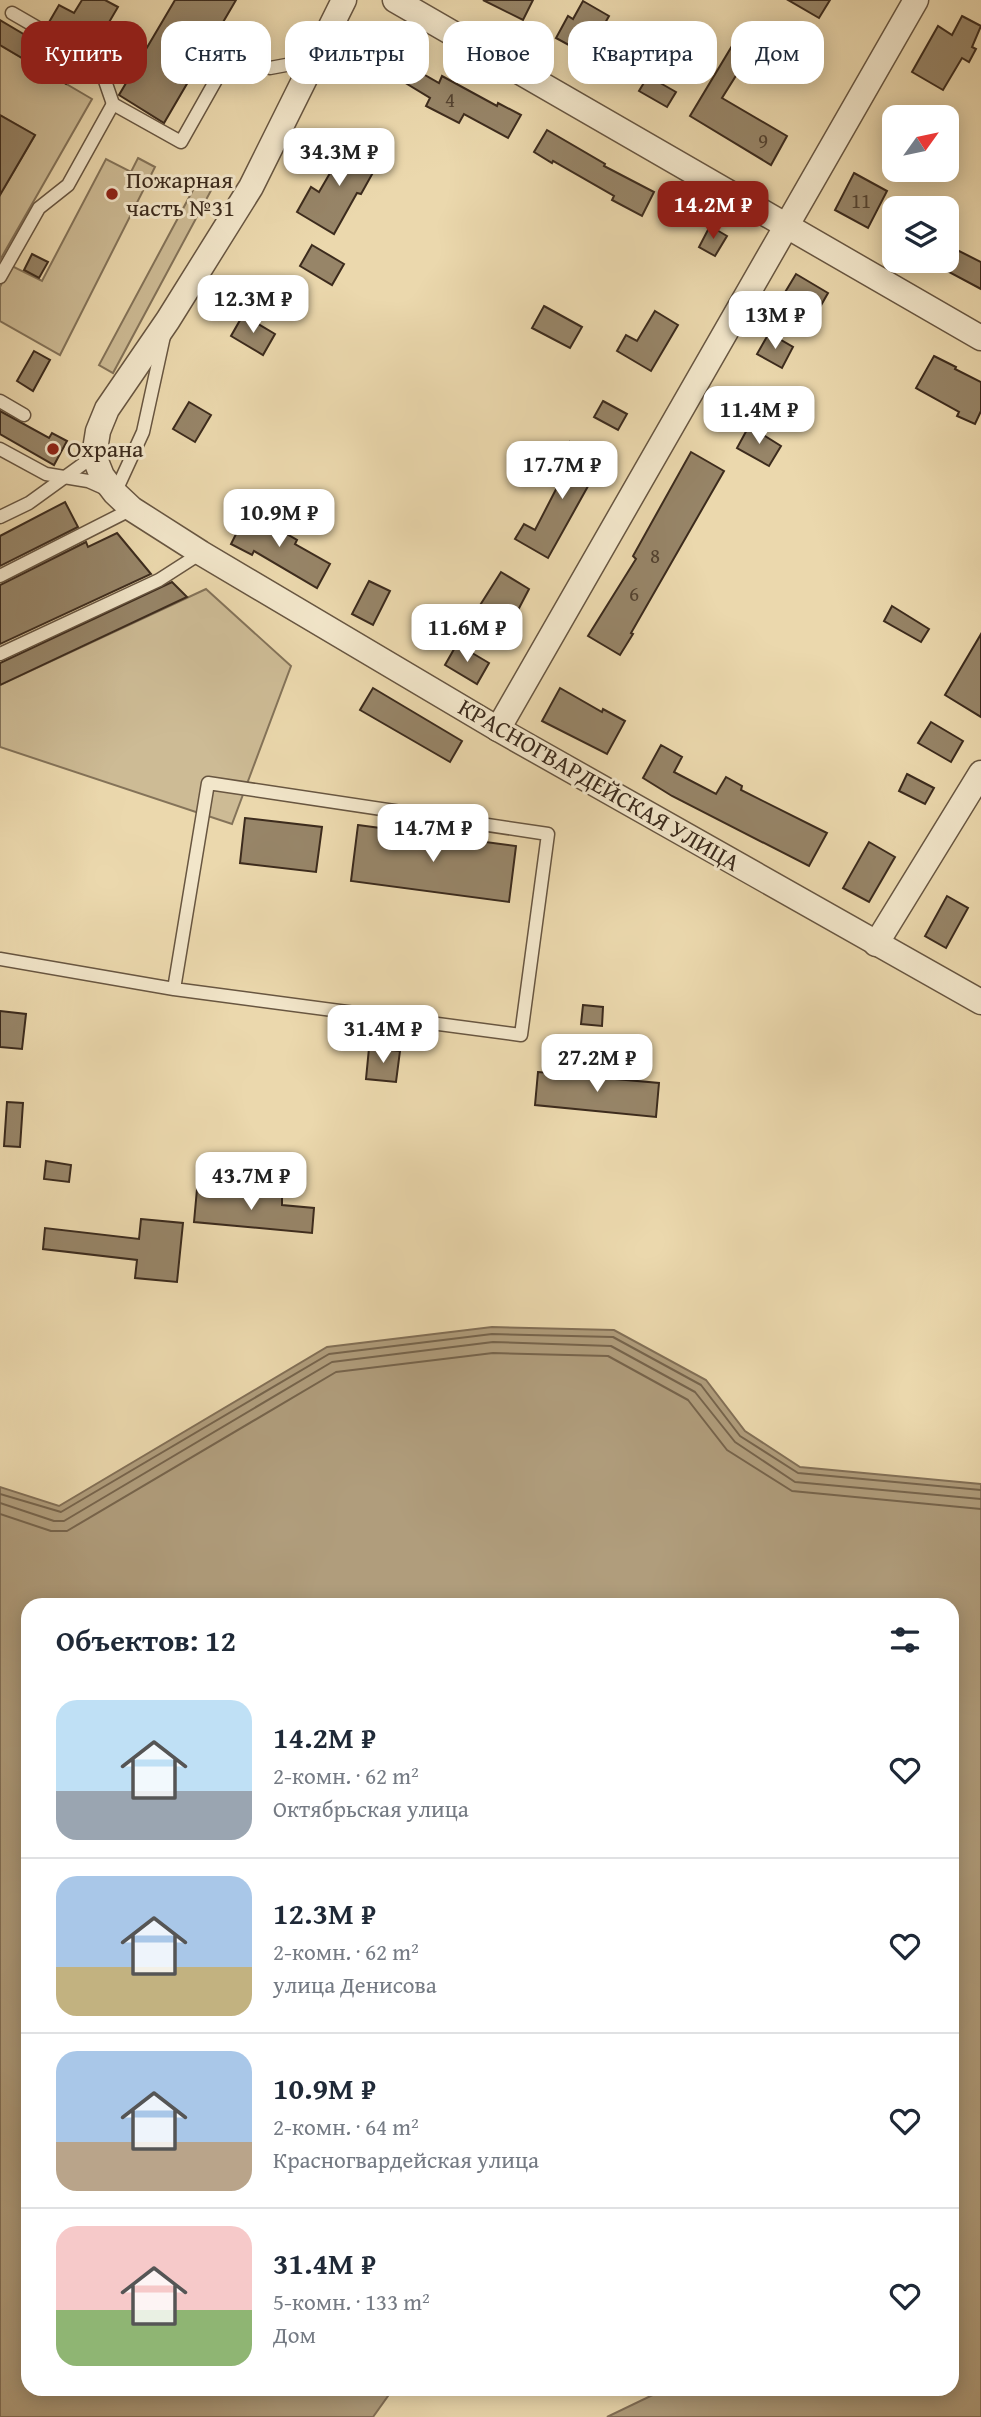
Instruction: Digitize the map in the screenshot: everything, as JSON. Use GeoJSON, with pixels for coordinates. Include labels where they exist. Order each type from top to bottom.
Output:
{"type":"FeatureCollection","features":[{"type":"Feature","properties":{"kind":"street"},"geometry":{"type":"LineString","coordinates":[[334,21],[344,0]]}},
{"type":"Feature","properties":{"kind":"street"},"geometry":{"type":"LineString","coordinates":[[395,0],[981,338]]}},
{"type":"Feature","properties":{"kind":"street"},"geometry":{"type":"LineString","coordinates":[[498,729],[916,0]]}},
{"type":"Feature","properties":{"kind":"street"},"geometry":{"type":"LineString","coordinates":[[123,501],[102,476],[94,456],[98,431],[107,409],[168,320],[251,187],[302,84]]}},
{"type":"Feature","properties":{"kind":"street","name":"КРАСНОГВАРДЕЙСКАЯ УЛИЦА"},"geometry":{"type":"LineString","coordinates":[[123,501],[201,553],[498,729],[981,1002]]}},
{"type":"Feature","properties":{"kind":"street"},"geometry":{"type":"LineString","coordinates":[[876,944],[981,773]]}},
{"type":"Feature","properties":{"kind":"lane"},"geometry":{"type":"LineString","coordinates":[[12,13],[90,58],[104,78],[113,104],[180,142],[234,48],[270,68],[285,65]]}},
{"type":"Feature","properties":{"kind":"lane"},"geometry":{"type":"LineString","coordinates":[[0,276],[39,208],[68,185],[113,104]]}},
{"type":"Feature","properties":{"kind":"lane"},"geometry":{"type":"LineString","coordinates":[[0,576],[123,501],[143,432],[168,320]]}},
{"type":"Feature","properties":{"kind":"lane"},"geometry":{"type":"LineString","coordinates":[[0,401],[24,415]]}},
{"type":"Feature","properties":{"kind":"lane"},"geometry":{"type":"LineString","coordinates":[[0,449],[46,474],[88,481],[123,501]]}},
{"type":"Feature","properties":{"kind":"lane"},"geometry":{"type":"LineString","coordinates":[[0,517],[29,503],[94,456]]}},
{"type":"Feature","properties":{"kind":"lane"},"geometry":{"type":"LineString","coordinates":[[0,464],[13,457]]}},
{"type":"Feature","properties":{"kind":"lane"},"geometry":{"type":"LineString","coordinates":[[0,654],[159,580],[201,553]]}},
{"type":"Feature","properties":{"kind":"lane"},"geometry":{"type":"LineString","coordinates":[[0,958],[174,989],[521,1035],[548,834],[208,783],[174,989]]}},
{"type":"Feature","properties":{"kind":"shaded area"},"geometry":{"type":"Polygon","coordinates":[[[0,45],[21,57],[21,84],[66,84],[92,99],[0,260],[0,186],[4,188],[35,135],[0,115],[0,45]]]}},
{"type":"Feature","properties":{"kind":"shaded area"},"geometry":{"type":"Polygon","coordinates":[[[138,158],[155,167],[60,355],[0,321],[0,287],[10,265],[42,281],[106,159],[131,172],[138,158]]]}},
{"type":"Feature","properties":{"kind":"shaded area"},"geometry":{"type":"Polygon","coordinates":[[[200,177],[214,185],[113,373],[99,365],[200,177]]]}},
{"type":"Feature","properties":{"kind":"shaded area"},"geometry":{"type":"Polygon","coordinates":[[[206,589],[291,666],[232,824],[0,747],[0,685],[206,589]]]}},
{"type":"Feature","properties":{"kind":"water"},"geometry":{"type":"Polygon","coordinates":[[[492,1327],[614,1330],[706,1380],[745,1431],[800,1467],[981,1484],[981,2417],[607,2417],[651,2396],[959,2396],[959,1598],[21,1598],[21,2396],[388,2396],[373,2417],[0,2417],[0,1487],[59,1506],[327,1347],[492,1327]]]}},
{"type":"Feature","properties":{"kind":"building"},"geometry":{"type":"Polygon","coordinates":[[[82,0],[105,0],[118,7],[110,21],[50,21],[59,5],[74,13],[82,0]]]}},
{"type":"Feature","properties":{"kind":"building"},"geometry":{"type":"Polygon","coordinates":[[[175,0],[236,0],[224,21],[163,21],[175,0]]]}},
{"type":"Feature","properties":{"kind":"building"},"geometry":{"type":"Polygon","coordinates":[[[483,0],[533,0],[523,20],[483,0]]]}},
{"type":"Feature","properties":{"kind":"building"},"geometry":{"type":"Polygon","coordinates":[[[788,0],[830,0],[819,18],[788,0]]]}},
{"type":"Feature","properties":{"kind":"building"},"geometry":{"type":"Polygon","coordinates":[[[583,1],[609,16],[606,21],[568,21],[568,45],[556,38],[568,16],[573,19],[583,1]]]}},
{"type":"Feature","properties":{"kind":"building"},"geometry":{"type":"Polygon","coordinates":[[[962,16],[981,26],[972,47],[976,49],[969,62],[962,58],[943,90],[912,72],[938,26],[952,35],[962,16]]]}},
{"type":"Feature","properties":{"kind":"building"},"geometry":{"type":"Polygon","coordinates":[[[0,20],[21,32],[21,57],[0,45],[0,20]]]}},
{"type":"Feature","properties":{"kind":"building"},"geometry":{"type":"Polygon","coordinates":[[[161,24],[161,84],[187,84],[164,123],[119,95],[125,84],[147,84],[147,48],[161,24]]]}},
{"type":"Feature","properties":{"kind":"building"},"geometry":{"type":"Polygon","coordinates":[[[731,48],[731,84],[722,98],[787,136],[771,165],[690,116],[709,84],[717,84],[717,71],[731,48]]]}},
{"type":"Feature","properties":{"kind":"building"},"geometry":{"type":"Polygon","coordinates":[[[442,76],[443,84],[457,84],[497,106],[498,103],[521,115],[508,138],[464,114],[459,123],[426,106],[430,98],[407,84],[429,84],[429,77],[439,83],[442,76]]]}},
{"type":"Feature","properties":{"kind":"building"},"geometry":{"type":"Polygon","coordinates":[[[643,84],[662,84],[676,92],[667,107],[639,91],[643,84]]]}},
{"type":"Feature","properties":{"kind":"building"},"geometry":{"type":"Polygon","coordinates":[[[0,115],[35,135],[0,195],[0,115]]]}},
{"type":"Feature","properties":{"kind":"building"},"geometry":{"type":"Polygon","coordinates":[[[547,130],[605,164],[604,166],[654,192],[642,216],[612,200],[614,196],[534,152],[547,130]]]}},
{"type":"Feature","properties":{"kind":"building"},"geometry":{"type":"Polygon","coordinates":[[[348,142],[380,160],[361,194],[357,193],[334,234],[297,212],[311,187],[319,192],[348,142]]]}},
{"type":"Feature","properties":{"kind":"building"},"geometry":{"type":"Polygon","coordinates":[[[854,173],[887,191],[882,196],[868,228],[835,210],[854,173]]]}},
{"type":"Feature","properties":{"kind":"building"},"geometry":{"type":"Polygon","coordinates":[[[710,226],[727,236],[715,256],[699,247],[710,226]]]}},
{"type":"Feature","properties":{"kind":"building"},"geometry":{"type":"Polygon","coordinates":[[[312,245],[344,264],[332,285],[300,266],[312,245]]]}},
{"type":"Feature","properties":{"kind":"building"},"geometry":{"type":"Polygon","coordinates":[[[959,251],[981,262],[981,289],[951,273],[959,273],[959,251]]]}},
{"type":"Feature","properties":{"kind":"building"},"geometry":{"type":"Polygon","coordinates":[[[32,254],[48,262],[39,278],[24,270],[32,254]]]}},
{"type":"Feature","properties":{"kind":"building"},"geometry":{"type":"Polygon","coordinates":[[[796,274],[828,293],[816,314],[784,294],[796,274]]]}},
{"type":"Feature","properties":{"kind":"building"},"geometry":{"type":"Polygon","coordinates":[[[544,306],[582,327],[570,348],[532,328],[544,306]]]}},
{"type":"Feature","properties":{"kind":"building"},"geometry":{"type":"Polygon","coordinates":[[[655,311],[678,325],[651,371],[617,351],[626,335],[637,341],[655,311]]]}},
{"type":"Feature","properties":{"kind":"building"},"geometry":{"type":"Polygon","coordinates":[[[243,315],[275,334],[263,355],[231,336],[243,315]]]}},
{"type":"Feature","properties":{"kind":"building"},"geometry":{"type":"Polygon","coordinates":[[[769,333],[793,347],[782,368],[757,354],[769,333]]]}},
{"type":"Feature","properties":{"kind":"building"},"geometry":{"type":"Polygon","coordinates":[[[34,351],[50,360],[33,391],[17,381],[34,351]]]}},
{"type":"Feature","properties":{"kind":"building"},"geometry":{"type":"Polygon","coordinates":[[[934,356],[981,382],[981,411],[975,424],[957,416],[959,412],[916,388],[934,356]]]}},
{"type":"Feature","properties":{"kind":"building"},"geometry":{"type":"Polygon","coordinates":[[[603,401],[627,414],[618,430],[594,417],[603,401]]]}},
{"type":"Feature","properties":{"kind":"building"},"geometry":{"type":"Polygon","coordinates":[[[189,402],[211,415],[195,442],[173,429],[189,402]]]}},
{"type":"Feature","properties":{"kind":"building"},"geometry":{"type":"Polygon","coordinates":[[[0,411],[49,438],[52,433],[67,441],[54,465],[0,434],[0,411]]]}},
{"type":"Feature","properties":{"kind":"building"},"geometry":{"type":"Polygon","coordinates":[[[749,426],[781,446],[769,466],[737,448],[749,426]]]}},
{"type":"Feature","properties":{"kind":"building"},"geometry":{"type":"Polygon","coordinates":[[[570,442],[602,461],[548,558],[515,539],[524,524],[535,530],[567,468],[558,463],[570,442]]]}},
{"type":"Feature","properties":{"kind":"building"},"geometry":{"type":"Polygon","coordinates":[[[691,452],[724,471],[620,655],[588,636],[636,559],[633,556],[691,452]]]}},
{"type":"Feature","properties":{"kind":"building"},"geometry":{"type":"Polygon","coordinates":[[[65,502],[78,527],[0,566],[0,536],[65,502]]]}},
{"type":"Feature","properties":{"kind":"building"},"geometry":{"type":"Polygon","coordinates":[[[248,510],[297,540],[295,544],[330,564],[317,588],[254,551],[252,555],[231,544],[248,510]]]}},
{"type":"Feature","properties":{"kind":"building"},"geometry":{"type":"Polygon","coordinates":[[[117,533],[151,574],[0,644],[0,585],[86,542],[88,547],[117,533]]]}},
{"type":"Feature","properties":{"kind":"building"},"geometry":{"type":"Polygon","coordinates":[[[501,572],[529,589],[504,637],[472,618],[501,572]]]}},
{"type":"Feature","properties":{"kind":"building"},"geometry":{"type":"Polygon","coordinates":[[[369,581],[390,591],[373,625],[352,614],[369,581]]]}},
{"type":"Feature","properties":{"kind":"building"},"geometry":{"type":"Polygon","coordinates":[[[172,582],[187,597],[0,685],[0,663],[172,582]]]}},
{"type":"Feature","properties":{"kind":"building"},"geometry":{"type":"Polygon","coordinates":[[[892,606],[929,629],[921,642],[884,621],[892,606]]]}},
{"type":"Feature","properties":{"kind":"building"},"geometry":{"type":"Polygon","coordinates":[[[981,634],[981,717],[945,695],[981,634]]]}},
{"type":"Feature","properties":{"kind":"building"},"geometry":{"type":"Polygon","coordinates":[[[457,644],[489,663],[477,684],[445,665],[457,644]]]}},
{"type":"Feature","properties":{"kind":"building"},"geometry":{"type":"Polygon","coordinates":[[[373,688],[462,741],[450,762],[360,710],[373,688]]]}},
{"type":"Feature","properties":{"kind":"building"},"geometry":{"type":"Polygon","coordinates":[[[560,688],[602,712],[603,709],[625,721],[607,754],[542,721],[560,688]]]}},
{"type":"Feature","properties":{"kind":"building"},"geometry":{"type":"Polygon","coordinates":[[[931,722],[963,741],[951,762],[918,743],[931,722]]]}},
{"type":"Feature","properties":{"kind":"building"},"geometry":{"type":"Polygon","coordinates":[[[661,745],[682,757],[674,772],[716,794],[726,777],[742,786],[741,790],[827,833],[809,866],[672,796],[643,778],[661,745]]]}},
{"type":"Feature","properties":{"kind":"building"},"geometry":{"type":"Polygon","coordinates":[[[907,774],[934,788],[925,804],[899,791],[907,774]]]}},
{"type":"Feature","properties":{"kind":"building"},"geometry":{"type":"Polygon","coordinates":[[[245,818],[322,827],[316,872],[240,863],[245,818]]]}},
{"type":"Feature","properties":{"kind":"building"},"geometry":{"type":"Polygon","coordinates":[[[358,825],[516,846],[509,902],[351,881],[358,825]]]}},
{"type":"Feature","properties":{"kind":"building"},"geometry":{"type":"Polygon","coordinates":[[[869,842],[895,857],[869,902],[843,888],[869,842]]]}},
{"type":"Feature","properties":{"kind":"building"},"geometry":{"type":"Polygon","coordinates":[[[947,896],[968,908],[946,948],[925,936],[947,896]]]}},
{"type":"Feature","properties":{"kind":"building"},"geometry":{"type":"Polygon","coordinates":[[[583,1005],[603,1007],[602,1026],[581,1024],[583,1005]]]}},
{"type":"Feature","properties":{"kind":"building"},"geometry":{"type":"Polygon","coordinates":[[[0,1011],[26,1014],[22,1049],[0,1047],[0,1011]]]}},
{"type":"Feature","properties":{"kind":"building"},"geometry":{"type":"Polygon","coordinates":[[[369,1048],[400,1051],[396,1082],[366,1079],[369,1048]]]}},
{"type":"Feature","properties":{"kind":"building"},"geometry":{"type":"Polygon","coordinates":[[[538,1072],[659,1083],[656,1117],[535,1105],[538,1072]]]}},
{"type":"Feature","properties":{"kind":"building"},"geometry":{"type":"Polygon","coordinates":[[[7,1102],[23,1103],[20,1147],[4,1146],[7,1102]]]}},
{"type":"Feature","properties":{"kind":"building"},"geometry":{"type":"Polygon","coordinates":[[[46,1161],[71,1165],[69,1182],[44,1179],[46,1161]]]}},
{"type":"Feature","properties":{"kind":"building"},"geometry":{"type":"Polygon","coordinates":[[[197,1189],[282,1197],[282,1205],[314,1208],[312,1233],[194,1222],[197,1189]]]}},
{"type":"Feature","properties":{"kind":"building"},"geometry":{"type":"Polygon","coordinates":[[[141,1219],[183,1223],[177,1282],[135,1278],[137,1260],[43,1249],[45,1228],[139,1239],[141,1219]]]}},
{"type":"Feature","properties":{"kind":"place","name":"Пожарная часть №31"},"geometry":{"type":"Point","coordinates":[112,194]}},
{"type":"Feature","properties":{"kind":"place","name":"Охрана"},"geometry":{"type":"Point","coordinates":[53,449]}}]}
